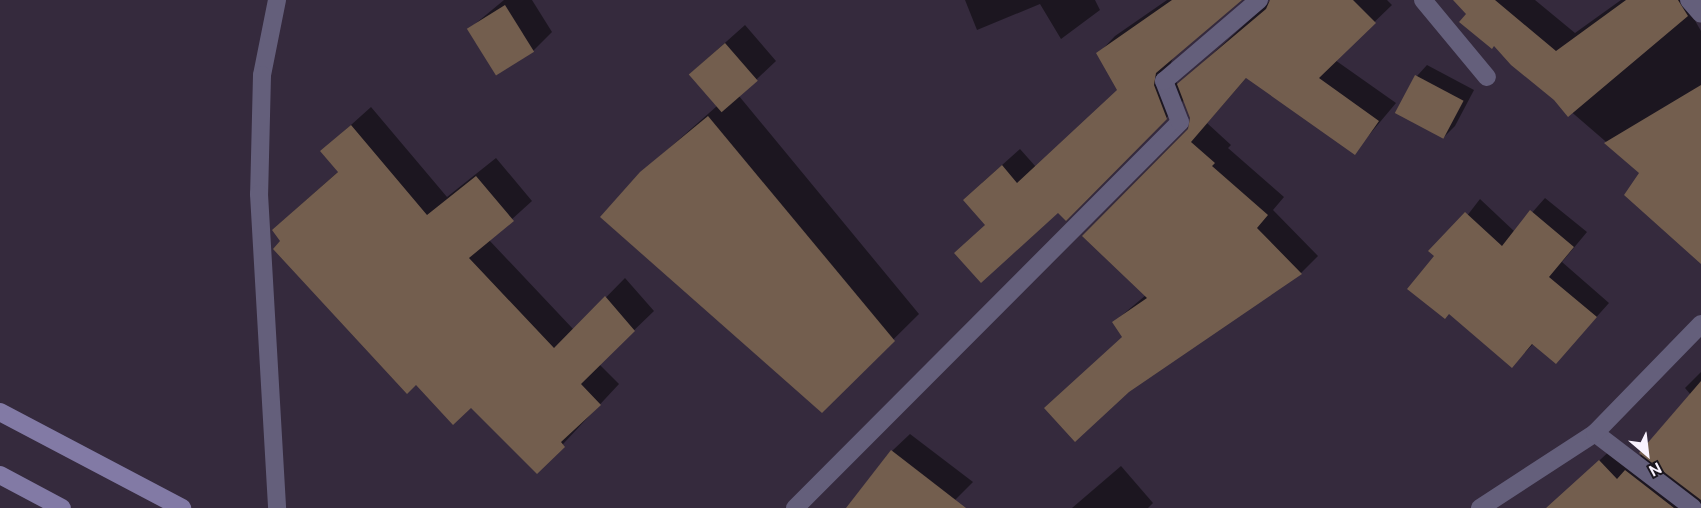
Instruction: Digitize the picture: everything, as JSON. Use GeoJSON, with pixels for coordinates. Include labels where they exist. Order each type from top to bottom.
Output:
{"type":"FeatureCollection","features":[{"type":"Feature","properties":{"kind":"main road"},"geometry":{"type":"LineString","coordinates":[[0,412],[182,508]]}},
{"type":"Feature","properties":{"kind":"main road"},"geometry":{"type":"LineString","coordinates":[[0,476],[62,508]]}},
{"type":"Feature","properties":{"kind":"street"},"geometry":{"type":"LineString","coordinates":[[277,0],[262,75],[259,194],[277,508]]}},
{"type":"Feature","properties":{"kind":"street"},"geometry":{"type":"LineString","coordinates":[[795,508],[1180,122],[1164,81],[1259,0]]}},
{"type":"Feature","properties":{"kind":"street"},"geometry":{"type":"LineString","coordinates":[[1423,0],[1487,77]]}},
{"type":"Feature","properties":{"kind":"street"},"geometry":{"type":"LineString","coordinates":[[1689,0],[1701,14]]}},
{"type":"Feature","properties":{"kind":"street"},"geometry":{"type":"LineString","coordinates":[[1480,508],[1595,433],[1701,324]]}},
{"type":"Feature","properties":{"kind":"street"},"geometry":{"type":"LineString","coordinates":[[1595,433],[1693,508]]}},
{"type":"Feature","properties":{"kind":"building"},"geometry":{"type":"Polygon","coordinates":[[[1172,0],[1242,0],[1156,73],[1154,85],[1167,119],[1066,221],[1058,213],[981,283],[954,253],[985,225],[963,200],[1002,165],[1017,183],[1117,90],[1096,53],[1172,0]]]}},
{"type":"Feature","properties":{"kind":"building"},"geometry":{"type":"Polygon","coordinates":[[[1270,0],[1353,0],[1376,23],[1319,78],[1379,121],[1355,155],[1246,78],[1191,142],[1215,163],[1212,166],[1268,215],[1257,228],[1302,274],[1129,392],[1075,442],[1044,408],[1122,337],[1112,322],[1147,298],[1082,236],[1188,129],[1190,118],[1177,84],[1266,9],[1270,0]]]}},
{"type":"Feature","properties":{"kind":"building"},"geometry":{"type":"Polygon","coordinates":[[[1453,0],[1495,0],[1556,51],[1626,0],[1678,0],[1688,16],[1568,117],[1554,100],[1511,65],[1494,46],[1492,49],[1459,22],[1466,14],[1453,0]]]}},
{"type":"Feature","properties":{"kind":"building"},"geometry":{"type":"Polygon","coordinates":[[[505,5],[534,52],[496,75],[467,29],[505,5]]]}},
{"type":"Feature","properties":{"kind":"building"},"geometry":{"type":"Polygon","coordinates":[[[725,43],[758,81],[722,112],[689,74],[725,43]]]}},
{"type":"Feature","properties":{"kind":"building"},"geometry":{"type":"Polygon","coordinates":[[[1415,75],[1464,101],[1443,139],[1395,113],[1415,75]]]}},
{"type":"Feature","properties":{"kind":"building"},"geometry":{"type":"Polygon","coordinates":[[[1701,85],[1701,264],[1624,195],[1639,173],[1604,143],[1701,85]]]}},
{"type":"Feature","properties":{"kind":"building"},"geometry":{"type":"Polygon","coordinates":[[[708,116],[895,341],[822,413],[600,217],[640,172],[708,116]]]}},
{"type":"Feature","properties":{"kind":"building"},"geometry":{"type":"Polygon","coordinates":[[[351,125],[427,215],[476,176],[514,221],[469,258],[554,348],[605,296],[635,331],[581,384],[601,405],[561,442],[565,447],[537,474],[471,408],[453,425],[416,385],[407,394],[273,249],[280,241],[272,230],[338,172],[320,151],[351,125]]]}},
{"type":"Feature","properties":{"kind":"building"},"geometry":{"type":"Polygon","coordinates":[[[1530,210],[1574,247],[1549,277],[1597,317],[1556,364],[1532,344],[1512,368],[1449,314],[1445,319],[1407,289],[1434,256],[1428,251],[1465,212],[1502,246],[1530,210]]]}},
{"type":"Feature","properties":{"kind":"building"},"geometry":{"type":"Polygon","coordinates":[[[1701,381],[1701,500],[1639,453],[1701,381]]]}},
{"type":"Feature","properties":{"kind":"building"},"geometry":{"type":"Polygon","coordinates":[[[891,450],[966,508],[846,508],[891,450]]]}},
{"type":"Feature","properties":{"kind":"building"},"geometry":{"type":"Polygon","coordinates":[[[1599,460],[1617,479],[1625,470],[1674,508],[1546,508],[1599,460]]]}}]}
